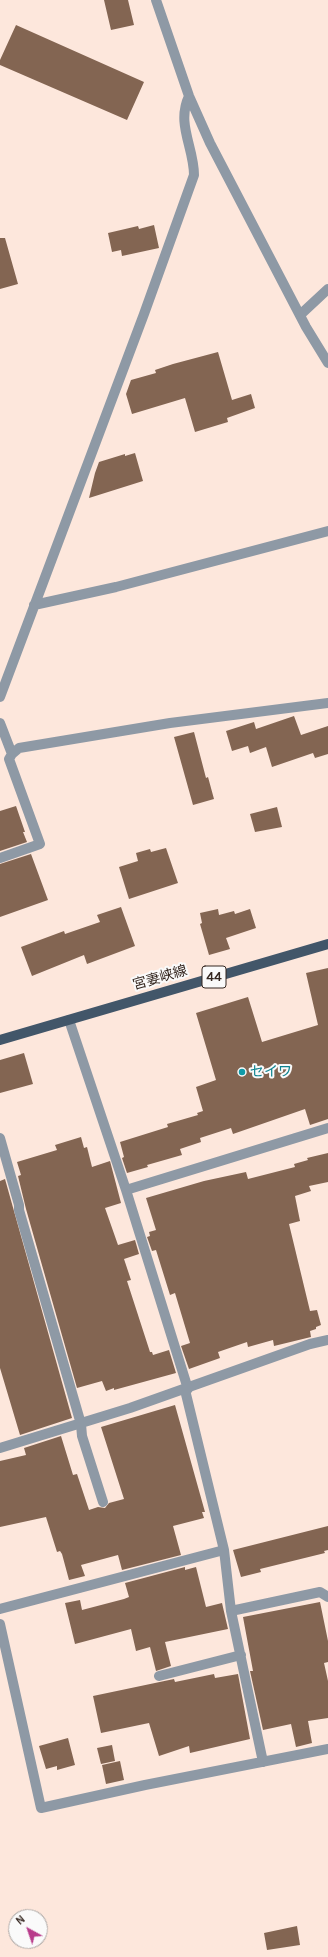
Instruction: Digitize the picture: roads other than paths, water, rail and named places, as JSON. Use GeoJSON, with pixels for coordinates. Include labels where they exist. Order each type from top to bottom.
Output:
{"type":"FeatureCollection","features":[{"type":"Feature","properties":{"kind":"main road","name":"宮妻峡線"},"geometry":{"type":"LineString","coordinates":[[0,1040],[328,944]]}},
{"type":"Feature","properties":{"kind":"street"},"geometry":{"type":"LineString","coordinates":[[156,0],[188,96],[210,143],[300,315],[328,363]]}},
{"type":"Feature","properties":{"kind":"street"},"geometry":{"type":"LineString","coordinates":[[0,697],[144,314],[194,175],[194,164],[183,118],[184,105],[188,96]]}},
{"type":"Feature","properties":{"kind":"street"},"geometry":{"type":"LineString","coordinates":[[300,315],[328,289]]}},
{"type":"Feature","properties":{"kind":"street"},"geometry":{"type":"LineString","coordinates":[[34,605],[116,587],[328,531]]}},
{"type":"Feature","properties":{"kind":"street"},"geometry":{"type":"LineString","coordinates":[[7,757],[19,748],[147,726],[328,703]]}},
{"type":"Feature","properties":{"kind":"street"},"geometry":{"type":"LineString","coordinates":[[0,723],[7,757],[40,844],[0,858]]}},
{"type":"Feature","properties":{"kind":"street"},"geometry":{"type":"LineString","coordinates":[[69,1020],[126,1190],[187,1389],[224,1550],[231,1611],[263,1762]]}},
{"type":"Feature","properties":{"kind":"street"},"geometry":{"type":"LineString","coordinates":[[126,1190],[328,1128]]}},
{"type":"Feature","properties":{"kind":"street"},"geometry":{"type":"LineString","coordinates":[[0,1138],[19,1205],[19,1210],[81,1424],[82,1436],[103,1502]]}},
{"type":"Feature","properties":{"kind":"street"},"geometry":{"type":"LineString","coordinates":[[0,1448],[81,1424],[187,1389],[310,1344],[328,1340]]}},
{"type":"Feature","properties":{"kind":"street"},"geometry":{"type":"LineString","coordinates":[[0,1609],[224,1550]]}},
{"type":"Feature","properties":{"kind":"street"},"geometry":{"type":"LineString","coordinates":[[231,1611],[320,1592],[328,1597]]}},
{"type":"Feature","properties":{"kind":"street"},"geometry":{"type":"LineString","coordinates":[[0,1624],[42,1808],[145,1785],[328,1749]]}},
{"type":"Feature","properties":{"kind":"street"},"geometry":{"type":"LineString","coordinates":[[159,1676],[241,1655]]}},
{"type":"Feature","properties":{"kind":"place","name":"セイワ"},"geometry":{"type":"Point","coordinates":[242,1072]}}]}
